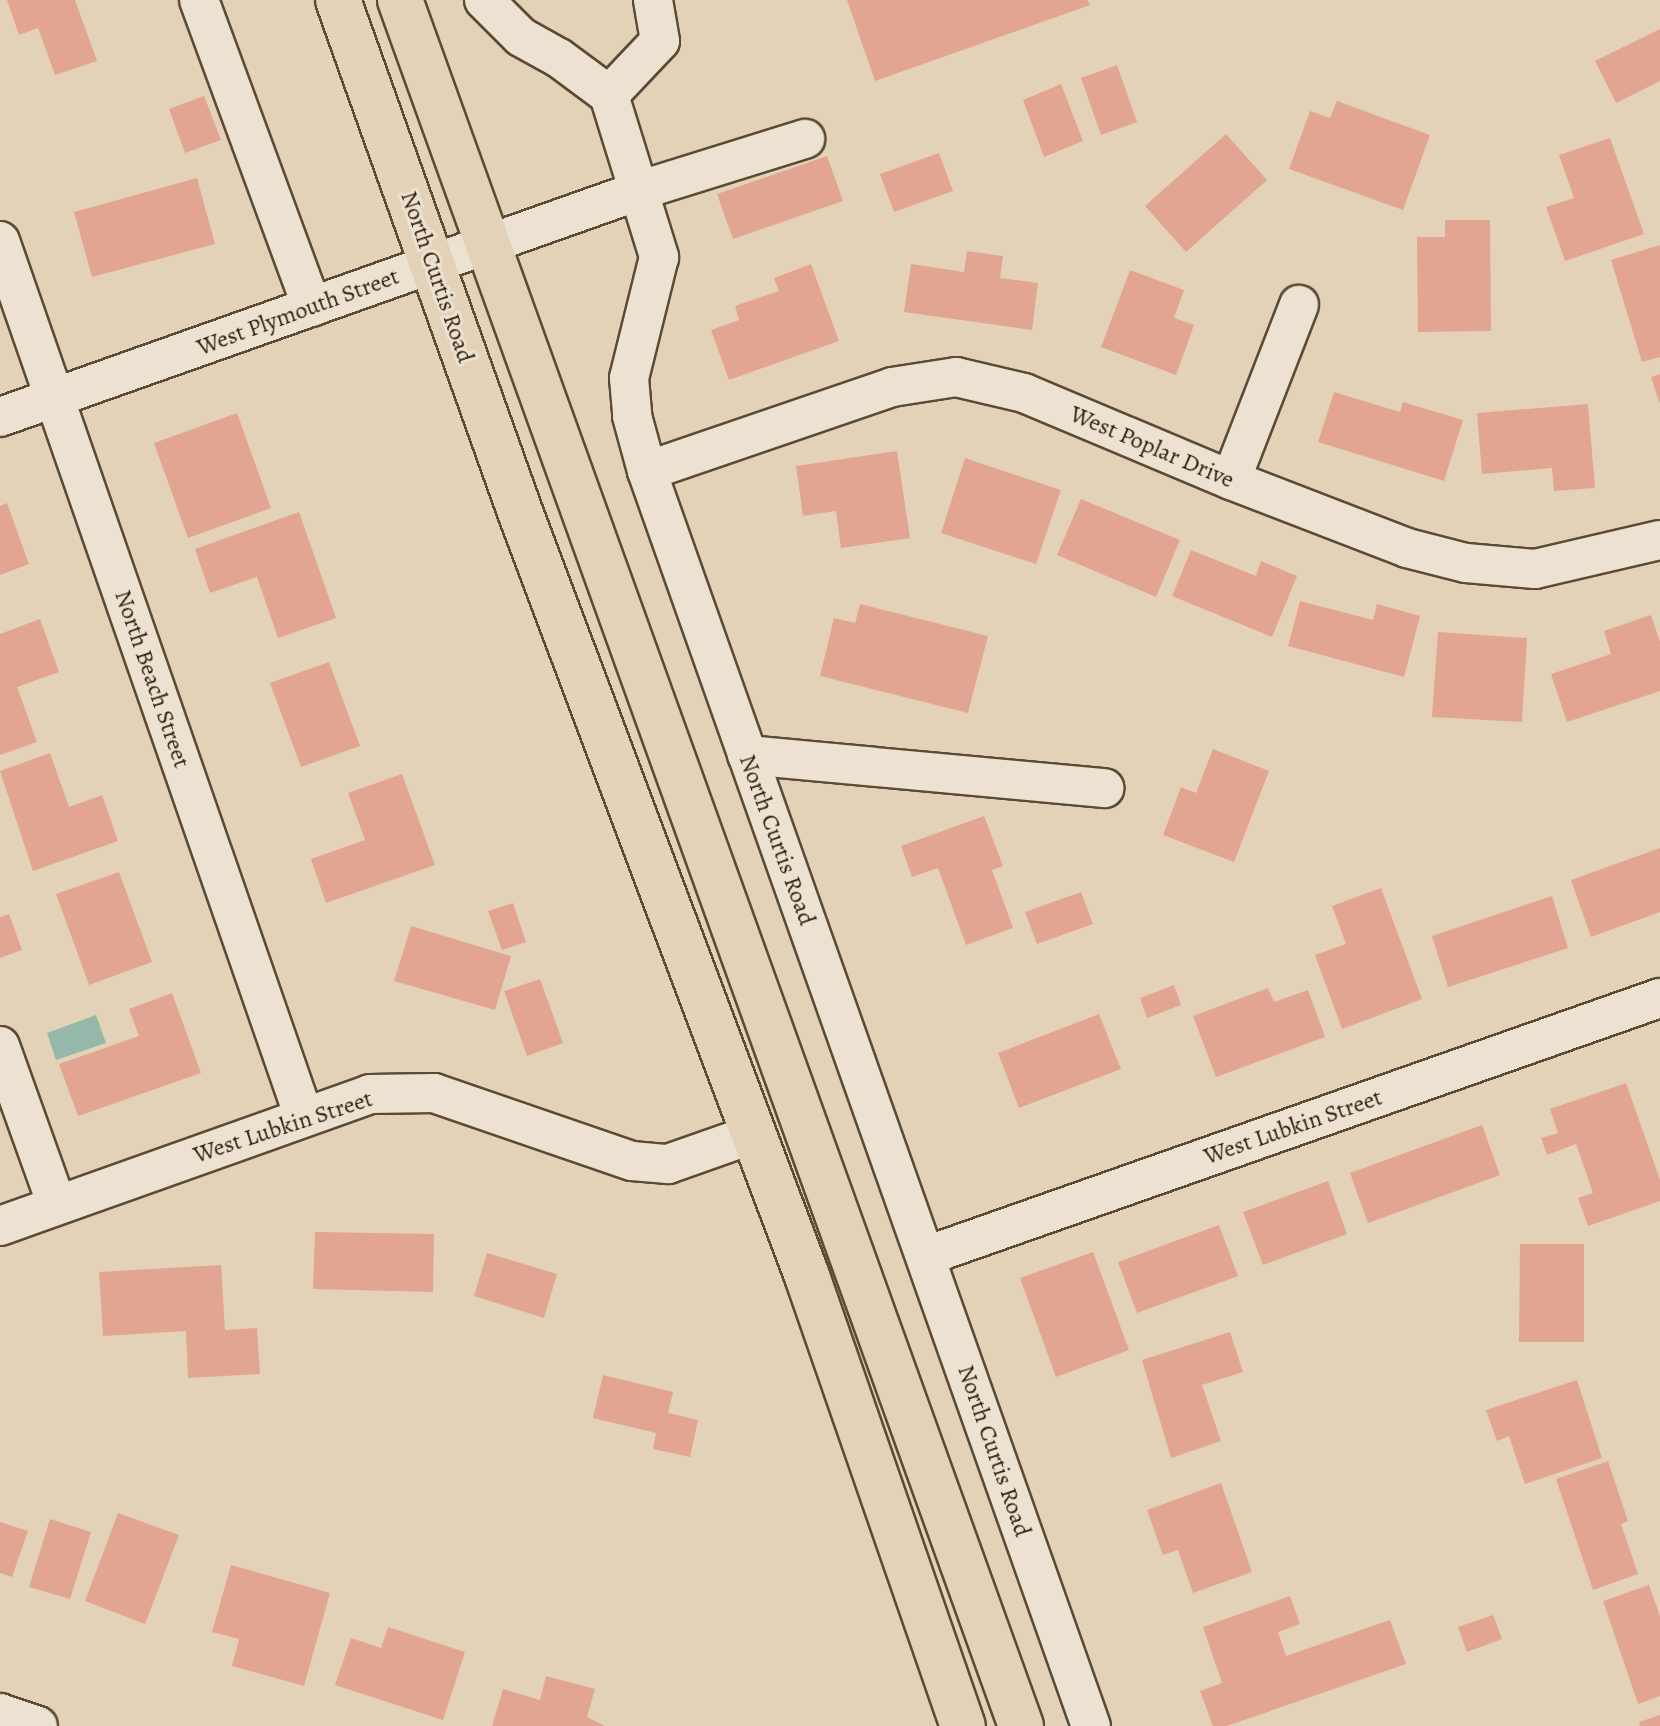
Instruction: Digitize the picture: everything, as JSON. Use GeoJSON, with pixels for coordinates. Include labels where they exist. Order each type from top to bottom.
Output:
{"type":"FeatureCollection","features":[{"type":"Feature","properties":{"kind":"main road","name":"North Curtis Road"},"geometry":{"type":"LineString","coordinates":[[338,0],[519,509],[753,1134],[963,1726]]}},
{"type":"Feature","properties":{"kind":"main road"},"geometry":{"type":"LineString","coordinates":[[400,0],[1021,1726]]}},
{"type":"Feature","properties":{"kind":"street"},"geometry":{"type":"LineString","coordinates":[[199,0],[312,307]]}},
{"type":"Feature","properties":{"kind":"street"},"geometry":{"type":"LineString","coordinates":[[484,0],[521,37],[559,58],[609,95],[660,41],[653,0]]}},
{"type":"Feature","properties":{"kind":"street","name":"North Curtis Road"},"geometry":{"type":"LineString","coordinates":[[609,95],[641,190],[659,257],[629,378],[632,416],[647,471],[1091,1726]]}},
{"type":"Feature","properties":{"kind":"street","name":"West Plymouth Street"},"geometry":{"type":"LineString","coordinates":[[0,417],[641,190],[805,139]]}},
{"type":"Feature","properties":{"kind":"street","name":"North Beach Street"},"geometry":{"type":"LineString","coordinates":[[0,241],[304,1117]]}},
{"type":"Feature","properties":{"kind":"street"},"geometry":{"type":"LineString","coordinates":[[1231,480],[1299,305]]}},
{"type":"Feature","properties":{"kind":"street","name":"West Poplar Drive"},"geometry":{"type":"LineString","coordinates":[[647,471],[892,387],[956,377],[1024,393],[1231,480],[1407,548],[1466,563],[1535,569],[1660,540]]}},
{"type":"Feature","properties":{"kind":"street"},"geometry":{"type":"LineString","coordinates":[[747,755],[1104,788]]}},
{"type":"Feature","properties":{"kind":"street","name":"West Lubkin Street"},"geometry":{"type":"LineString","coordinates":[[926,1256],[1660,998]]}},
{"type":"Feature","properties":{"kind":"street"},"geometry":{"type":"LineString","coordinates":[[0,1046],[57,1205]]}},
{"type":"Feature","properties":{"kind":"street","name":"West Lubkin Street"},"geometry":{"type":"LineString","coordinates":[[0,1226],[370,1094],[434,1093],[632,1161],[668,1164],[753,1134]]}},
{"type":"Feature","properties":{"kind":"street"},"geometry":{"type":"LineString","coordinates":[[0,1713],[38,1726]]}},
{"type":"Feature","properties":{"kind":"shaded area"},"geometry":{"type":"Polygon","coordinates":[[[96,1015],[106,1043],[56,1060],[47,1033],[96,1015]]]}},
{"type":"Feature","properties":{"kind":"building"},"geometry":{"type":"Polygon","coordinates":[[[7,0],[75,0],[97,61],[55,75],[38,28],[19,35],[7,0]]]}},
{"type":"Feature","properties":{"kind":"building"},"geometry":{"type":"Polygon","coordinates":[[[847,0],[1088,0],[1090,5],[875,81],[847,0]]]}},
{"type":"Feature","properties":{"kind":"building"},"geometry":{"type":"Polygon","coordinates":[[[1660,29],[1660,81],[1616,103],[1595,61],[1660,29]]]}},
{"type":"Feature","properties":{"kind":"building"},"geometry":{"type":"Polygon","coordinates":[[[1117,65],[1137,122],[1101,135],[1081,78],[1117,65]]]}},
{"type":"Feature","properties":{"kind":"building"},"geometry":{"type":"Polygon","coordinates":[[[1061,84],[1083,141],[1044,157],[1023,100],[1061,84]]]}},
{"type":"Feature","properties":{"kind":"building"},"geometry":{"type":"Polygon","coordinates":[[[204,96],[221,140],[185,153],[169,109],[204,96]]]}},
{"type":"Feature","properties":{"kind":"building"},"geometry":{"type":"Polygon","coordinates":[[[1337,101],[1430,135],[1403,210],[1289,169],[1310,111],[1330,118],[1337,101]]]}},
{"type":"Feature","properties":{"kind":"building"},"geometry":{"type":"Polygon","coordinates":[[[1226,134],[1267,180],[1186,252],[1145,206],[1226,134]]]}},
{"type":"Feature","properties":{"kind":"building"},"geometry":{"type":"Polygon","coordinates":[[[1610,138],[1644,234],[1565,261],[1546,207],[1574,198],[1559,155],[1610,138]]]}},
{"type":"Feature","properties":{"kind":"building"},"geometry":{"type":"Polygon","coordinates":[[[939,153],[953,191],[894,212],[880,174],[939,153]]]}},
{"type":"Feature","properties":{"kind":"building"},"geometry":{"type":"Polygon","coordinates":[[[827,156],[843,201],[733,239],[717,194],[827,156]]]}},
{"type":"Feature","properties":{"kind":"building"},"geometry":{"type":"Polygon","coordinates":[[[197,178],[215,244],[92,277],[74,212],[197,178]]]}},
{"type":"Feature","properties":{"kind":"building"},"geometry":{"type":"Polygon","coordinates":[[[1445,220],[1490,220],[1491,331],[1418,332],[1417,237],[1445,237],[1445,220]]]}},
{"type":"Feature","properties":{"kind":"building"},"geometry":{"type":"Polygon","coordinates":[[[1660,245],[1660,357],[1642,362],[1611,260],[1660,245]]]}},
{"type":"Feature","properties":{"kind":"building"},"geometry":{"type":"Polygon","coordinates":[[[967,251],[1003,256],[1000,278],[1038,283],[1032,330],[904,312],[911,264],[964,272],[967,251]]]}},
{"type":"Feature","properties":{"kind":"building"},"geometry":{"type":"Polygon","coordinates":[[[811,264],[839,341],[729,380],[711,330],[739,320],[735,306],[779,291],[774,278],[811,264]]]}},
{"type":"Feature","properties":{"kind":"building"},"geometry":{"type":"Polygon","coordinates":[[[1130,270],[1184,290],[1174,318],[1194,325],[1176,375],[1101,347],[1130,270]]]}},
{"type":"Feature","properties":{"kind":"building"},"geometry":{"type":"Polygon","coordinates":[[[1660,374],[1660,402],[1659,402],[1651,377],[1660,374]]]}},
{"type":"Feature","properties":{"kind":"building"},"geometry":{"type":"Polygon","coordinates":[[[1334,392],[1400,412],[1403,402],[1463,420],[1444,481],[1318,442],[1334,392]]]}},
{"type":"Feature","properties":{"kind":"building"},"geometry":{"type":"Polygon","coordinates":[[[1588,404],[1595,488],[1554,491],[1552,468],[1482,474],[1477,413],[1588,404]]]}},
{"type":"Feature","properties":{"kind":"building"},"geometry":{"type":"Polygon","coordinates":[[[237,413],[271,508],[188,538],[154,443],[237,413]]]}},
{"type":"Feature","properties":{"kind":"building"},"geometry":{"type":"Polygon","coordinates":[[[897,451],[910,538],[841,548],[836,511],[803,516],[796,466],[897,451]]]}},
{"type":"Feature","properties":{"kind":"building"},"geometry":{"type":"Polygon","coordinates":[[[965,458],[1061,490],[1036,564],[941,533],[965,458]]]}},
{"type":"Feature","properties":{"kind":"building"},"geometry":{"type":"Polygon","coordinates":[[[1081,499],[1180,540],[1156,597],[1057,555],[1081,499]]]}},
{"type":"Feature","properties":{"kind":"building"},"geometry":{"type":"Polygon","coordinates":[[[7,503],[29,564],[0,575],[0,506],[7,503]]]}},
{"type":"Feature","properties":{"kind":"building"},"geometry":{"type":"Polygon","coordinates":[[[299,512],[336,618],[278,638],[257,577],[210,593],[195,549],[299,512]]]}},
{"type":"Feature","properties":{"kind":"building"},"geometry":{"type":"Polygon","coordinates":[[[1191,550],[1256,576],[1261,561],[1297,576],[1272,637],[1172,596],[1191,550]]]}},
{"type":"Feature","properties":{"kind":"building"},"geometry":{"type":"Polygon","coordinates":[[[1300,601],[1373,620],[1377,604],[1420,616],[1404,677],[1288,646],[1300,601]]]}},
{"type":"Feature","properties":{"kind":"building"},"geometry":{"type":"Polygon","coordinates":[[[860,604],[988,636],[968,713],[820,676],[834,618],[855,623],[860,604]]]}},
{"type":"Feature","properties":{"kind":"building"},"geometry":{"type":"Polygon","coordinates":[[[1651,615],[1660,642],[1660,691],[1567,722],[1551,674],[1611,654],[1604,631],[1651,615]]]}},
{"type":"Feature","properties":{"kind":"building"},"geometry":{"type":"Polygon","coordinates":[[[40,619],[59,672],[17,687],[37,742],[0,755],[0,634],[40,619]]]}},
{"type":"Feature","properties":{"kind":"building"},"geometry":{"type":"Polygon","coordinates":[[[1438,632],[1527,638],[1522,722],[1432,717],[1438,632]]]}},
{"type":"Feature","properties":{"kind":"building"},"geometry":{"type":"Polygon","coordinates":[[[329,662],[360,746],[301,767],[270,683],[329,662]]]}},
{"type":"Feature","properties":{"kind":"building"},"geometry":{"type":"Polygon","coordinates":[[[1213,749],[1269,771],[1234,862],[1163,835],[1181,787],[1196,793],[1213,749]]]}},
{"type":"Feature","properties":{"kind":"building"},"geometry":{"type":"Polygon","coordinates":[[[50,753],[69,807],[102,795],[118,841],[33,871],[0,771],[50,753]]]}},
{"type":"Feature","properties":{"kind":"building"},"geometry":{"type":"Polygon","coordinates":[[[402,774],[435,865],[326,903],[311,859],[365,840],[348,793],[402,774]]]}},
{"type":"Feature","properties":{"kind":"building"},"geometry":{"type":"Polygon","coordinates":[[[984,816],[1003,866],[992,870],[1013,928],[966,945],[938,868],[912,877],[901,846],[984,816]]]}},
{"type":"Feature","properties":{"kind":"building"},"geometry":{"type":"Polygon","coordinates":[[[1660,848],[1660,912],[1591,937],[1571,880],[1660,848]]]}},
{"type":"Feature","properties":{"kind":"building"},"geometry":{"type":"Polygon","coordinates":[[[119,872],[152,962],[89,985],[56,894],[119,872]]]}},
{"type":"Feature","properties":{"kind":"building"},"geometry":{"type":"Polygon","coordinates":[[[1381,888],[1422,999],[1342,1029],[1315,955],[1346,944],[1332,906],[1381,888]]]}},
{"type":"Feature","properties":{"kind":"building"},"geometry":{"type":"Polygon","coordinates":[[[1081,892],[1093,924],[1037,944],[1025,912],[1081,892]]]}},
{"type":"Feature","properties":{"kind":"building"},"geometry":{"type":"Polygon","coordinates":[[[1552,896],[1568,948],[1448,987],[1432,936],[1552,896]]]}},
{"type":"Feature","properties":{"kind":"building"},"geometry":{"type":"Polygon","coordinates":[[[513,903],[526,942],[502,950],[488,911],[513,903]]]}},
{"type":"Feature","properties":{"kind":"building"},"geometry":{"type":"Polygon","coordinates":[[[9,914],[22,950],[0,958],[0,917],[9,914]]]}},
{"type":"Feature","properties":{"kind":"building"},"geometry":{"type":"Polygon","coordinates":[[[411,926],[511,956],[495,1010],[394,981],[411,926]]]}},
{"type":"Feature","properties":{"kind":"building"},"geometry":{"type":"Polygon","coordinates":[[[540,979],[563,1043],[527,1056],[504,991],[540,979]]]}},
{"type":"Feature","properties":{"kind":"building"},"geometry":{"type":"Polygon","coordinates":[[[1174,985],[1181,1005],[1147,1018],[1140,998],[1174,985]]]}},
{"type":"Feature","properties":{"kind":"building"},"geometry":{"type":"Polygon","coordinates":[[[1268,988],[1274,1002],[1308,990],[1325,1037],[1216,1077],[1193,1016],[1268,988]]]}},
{"type":"Feature","properties":{"kind":"building"},"geometry":{"type":"Polygon","coordinates":[[[172,993],[201,1073],[78,1116],[59,1064],[139,1036],[129,1009],[172,993]]]}},
{"type":"Feature","properties":{"kind":"building"},"geometry":{"type":"Polygon","coordinates":[[[1099,1014],[1121,1069],[1019,1108],[998,1053],[1099,1014]]]}},
{"type":"Feature","properties":{"kind":"building"},"geometry":{"type":"Polygon","coordinates":[[[1626,1083],[1660,1180],[1660,1201],[1588,1226],[1578,1198],[1593,1193],[1576,1144],[1547,1155],[1541,1138],[1558,1133],[1550,1109],[1626,1083]]]}},
{"type":"Feature","properties":{"kind":"building"},"geometry":{"type":"Polygon","coordinates":[[[1482,1125],[1500,1175],[1368,1223],[1350,1173],[1482,1125]]]}},
{"type":"Feature","properties":{"kind":"building"},"geometry":{"type":"Polygon","coordinates":[[[1328,1181],[1347,1234],[1263,1265],[1243,1212],[1328,1181]]]}},
{"type":"Feature","properties":{"kind":"building"},"geometry":{"type":"Polygon","coordinates":[[[1219,1225],[1238,1276],[1137,1313],[1118,1262],[1219,1225]]]}},
{"type":"Feature","properties":{"kind":"building"},"geometry":{"type":"Polygon","coordinates":[[[315,1232],[434,1234],[433,1292],[313,1289],[315,1232]]]}},
{"type":"Feature","properties":{"kind":"building"},"geometry":{"type":"Polygon","coordinates":[[[1520,1244],[1584,1244],[1584,1342],[1519,1342],[1520,1244]]]}},
{"type":"Feature","properties":{"kind":"building"},"geometry":{"type":"Polygon","coordinates":[[[1093,1252],[1129,1350],[1056,1377],[1020,1278],[1093,1252]]]}},
{"type":"Feature","properties":{"kind":"building"},"geometry":{"type":"Polygon","coordinates":[[[487,1253],[557,1274],[544,1318],[474,1296],[487,1253]]]}},
{"type":"Feature","properties":{"kind":"building"},"geometry":{"type":"Polygon","coordinates":[[[221,1265],[225,1330],[257,1328],[260,1374],[188,1378],[186,1331],[103,1336],[99,1272],[221,1265]]]}},
{"type":"Feature","properties":{"kind":"building"},"geometry":{"type":"Polygon","coordinates":[[[1230,1332],[1243,1372],[1202,1385],[1221,1441],[1171,1458],[1142,1360],[1230,1332]]]}},
{"type":"Feature","properties":{"kind":"building"},"geometry":{"type":"Polygon","coordinates":[[[603,1375],[673,1392],[668,1413],[698,1420],[690,1457],[653,1449],[656,1433],[593,1418],[603,1375]]]}},
{"type":"Feature","properties":{"kind":"building"},"geometry":{"type":"Polygon","coordinates":[[[1577,1380],[1602,1458],[1525,1484],[1509,1436],[1497,1441],[1486,1410],[1577,1380]]]}},
{"type":"Feature","properties":{"kind":"building"},"geometry":{"type":"Polygon","coordinates":[[[1608,1461],[1628,1521],[1621,1524],[1638,1574],[1593,1590],[1556,1479],[1608,1461]]]}},
{"type":"Feature","properties":{"kind":"building"},"geometry":{"type":"Polygon","coordinates":[[[1221,1483],[1252,1572],[1193,1593],[1178,1550],[1163,1555],[1147,1510],[1221,1483]]]}},
{"type":"Feature","properties":{"kind":"building"},"geometry":{"type":"Polygon","coordinates":[[[118,1513],[179,1535],[145,1624],[85,1601],[118,1513]]]}},
{"type":"Feature","properties":{"kind":"building"},"geometry":{"type":"Polygon","coordinates":[[[50,1519],[91,1532],[70,1599],[29,1587],[50,1519]]]}},
{"type":"Feature","properties":{"kind":"building"},"geometry":{"type":"Polygon","coordinates":[[[0,1522],[28,1531],[12,1577],[0,1573],[0,1522]]]}},
{"type":"Feature","properties":{"kind":"building"},"geometry":{"type":"Polygon","coordinates":[[[231,1565],[330,1593],[304,1686],[232,1666],[239,1639],[212,1632],[231,1565]]]}},
{"type":"Feature","properties":{"kind":"building"},"geometry":{"type":"Polygon","coordinates":[[[1649,1585],[1660,1616],[1660,1696],[1638,1704],[1603,1601],[1649,1585]]]}},
{"type":"Feature","properties":{"kind":"building"},"geometry":{"type":"Polygon","coordinates":[[[1290,1596],[1300,1624],[1278,1632],[1286,1656],[1390,1620],[1406,1664],[1227,1726],[1213,1726],[1200,1691],[1222,1683],[1203,1627],[1290,1596]]]}},
{"type":"Feature","properties":{"kind":"building"},"geometry":{"type":"Polygon","coordinates":[[[1493,1615],[1502,1639],[1467,1652],[1458,1627],[1493,1615]]]}},
{"type":"Feature","properties":{"kind":"building"},"geometry":{"type":"Polygon","coordinates":[[[388,1627],[465,1652],[443,1720],[335,1685],[351,1638],[381,1648],[388,1627]]]}},
{"type":"Feature","properties":{"kind":"building"},"geometry":{"type":"Polygon","coordinates":[[[546,1676],[595,1689],[587,1717],[605,1726],[492,1726],[503,1689],[540,1700],[546,1676]]]}},
{"type":"Feature","properties":{"kind":"building"},"geometry":{"type":"Polygon","coordinates":[[[1660,1715],[1660,1726],[1640,1726],[1639,1722],[1660,1715]]]}}]}
